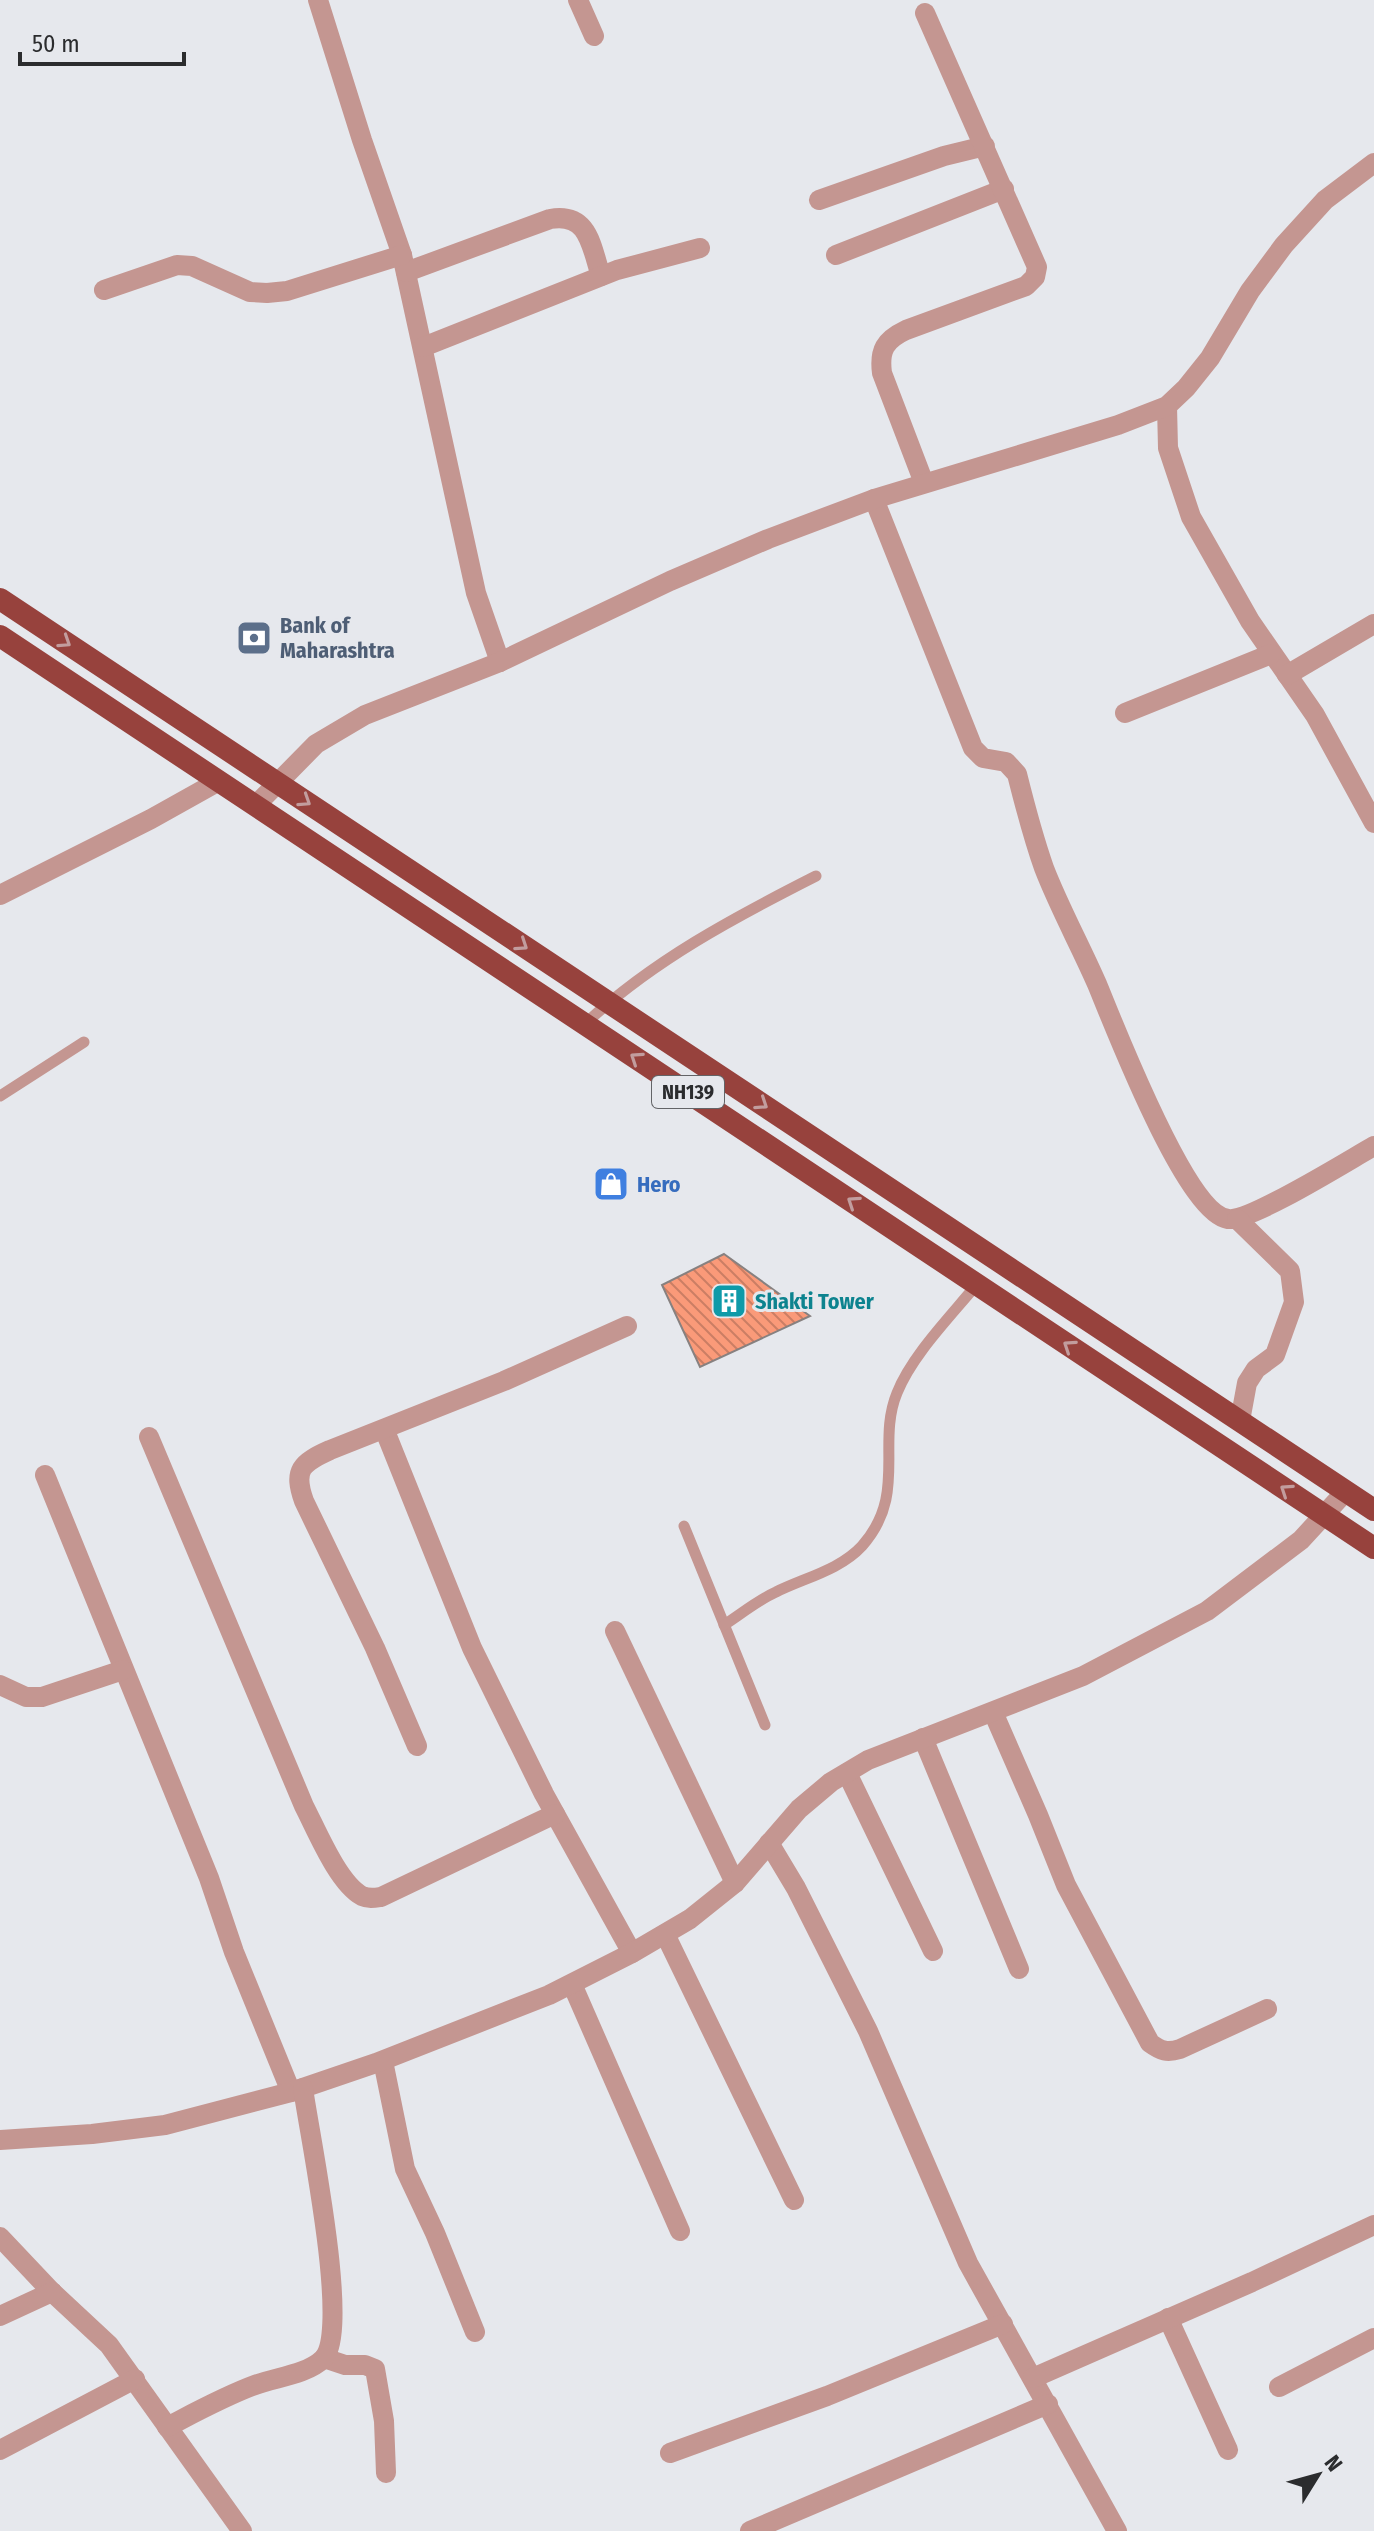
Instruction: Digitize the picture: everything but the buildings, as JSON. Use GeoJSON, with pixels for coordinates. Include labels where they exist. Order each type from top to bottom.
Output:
{"type":"FeatureCollection","features":[{"type":"Feature","properties":{"kind":"highway","name":"NH139"},"geometry":{"type":"LineString","coordinates":[[0,599],[1374,1510]]}},
{"type":"Feature","properties":{"kind":"highway","name":"NH139"},"geometry":{"type":"LineString","coordinates":[[0,636],[1374,1548]]}},
{"type":"Feature","properties":{"kind":"street"},"geometry":{"type":"LineString","coordinates":[[318,0],[404,263],[476,593],[500,662]]}},
{"type":"Feature","properties":{"kind":"street"},"geometry":{"type":"LineString","coordinates":[[578,0],[594,36]]}},
{"type":"Feature","properties":{"kind":"street"},"geometry":{"type":"LineString","coordinates":[[924,483],[882,373],[880,357],[884,344],[892,337],[1026,286],[1035,277],[1037,267],[925,13]]}},
{"type":"Feature","properties":{"kind":"street"},"geometry":{"type":"LineString","coordinates":[[819,200],[944,156],[985,146]]}},
{"type":"Feature","properties":{"kind":"street"},"geometry":{"type":"LineString","coordinates":[[256,805],[316,744],[351,722],[500,662],[670,581],[768,539],[874,499],[1118,425],[1167,406],[1210,358],[1250,291],[1284,245],[1325,200],[1374,163]]}},
{"type":"Feature","properties":{"kind":"street"},"geometry":{"type":"LineString","coordinates":[[836,255],[1004,189]]}},
{"type":"Feature","properties":{"kind":"street"},"geometry":{"type":"LineString","coordinates":[[104,290],[177,265],[192,266],[250,292],[287,291],[404,263],[563,217],[574,219],[581,225],[601,276]]}},
{"type":"Feature","properties":{"kind":"street"},"geometry":{"type":"LineString","coordinates":[[423,347],[601,276],[700,248]]}},
{"type":"Feature","properties":{"kind":"street"},"geometry":{"type":"LineString","coordinates":[[1167,406],[1168,448],[1191,517],[1271,654],[1315,715],[1374,823]]}},
{"type":"Feature","properties":{"kind":"street"},"geometry":{"type":"LineString","coordinates":[[874,499],[973,748],[983,758],[1006,762],[1017,774],[1046,872],[1163,1136],[1198,1193],[1218,1215],[1237,1219],[1374,1146]]}},
{"type":"Feature","properties":{"kind":"street"},"geometry":{"type":"LineString","coordinates":[[1287,675],[1374,624]]}},
{"type":"Feature","properties":{"kind":"street"},"geometry":{"type":"LineString","coordinates":[[1125,713],[1271,654]]}},
{"type":"Feature","properties":{"kind":"street"},"geometry":{"type":"LineString","coordinates":[[0,895],[219,781]]}},
{"type":"Feature","properties":{"kind":"street"},"geometry":{"type":"LineString","coordinates":[[1237,1219],[1290,1271],[1294,1302],[1275,1355],[1256,1369],[1247,1383],[1240,1421]]}},
{"type":"Feature","properties":{"kind":"street"},"geometry":{"type":"LineString","coordinates":[[417,1746],[299,1485],[299,1474],[304,1464],[314,1457],[385,1431],[627,1326]]}},
{"type":"Feature","properties":{"kind":"street"},"geometry":{"type":"LineString","coordinates":[[385,1431],[472,1648],[555,1814],[632,1953]]}},
{"type":"Feature","properties":{"kind":"street"},"geometry":{"type":"LineString","coordinates":[[149,1437],[304,1806],[331,1857],[359,1894],[370,1898],[381,1897],[555,1814]]}},
{"type":"Feature","properties":{"kind":"street"},"geometry":{"type":"LineString","coordinates":[[45,1475],[209,1878],[234,1952],[297,2090],[331,2274],[331,2346],[324,2358],[313,2366],[256,2384],[217,2401],[167,2427]]}},
{"type":"Feature","properties":{"kind":"street"},"geometry":{"type":"LineString","coordinates":[[0,2140],[165,2125],[297,2090],[383,2061],[572,1984],[690,1919],[735,1883],[799,1809],[831,1782],[868,1760],[1083,1676],[1207,1611],[1289,1550],[1346,1491]]}},
{"type":"Feature","properties":{"kind":"street"},"geometry":{"type":"LineString","coordinates":[[615,1631],[735,1883]]}},
{"type":"Feature","properties":{"kind":"street"},"geometry":{"type":"LineString","coordinates":[[0,1685],[26,1697],[42,1697],[123,1670]]}},
{"type":"Feature","properties":{"kind":"street"},"geometry":{"type":"LineString","coordinates":[[993,1712],[1066,1885],[1150,2043],[1159,2050],[1169,2052],[1216,2034],[1267,2009]]}},
{"type":"Feature","properties":{"kind":"street"},"geometry":{"type":"LineString","coordinates":[[923,1738],[1019,1969]]}},
{"type":"Feature","properties":{"kind":"street"},"geometry":{"type":"LineString","coordinates":[[847,1773],[933,1951]]}},
{"type":"Feature","properties":{"kind":"street"},"geometry":{"type":"LineString","coordinates":[[769,1843],[796,1888],[868,2031],[968,2263],[1117,2531]]}},
{"type":"Feature","properties":{"kind":"street"},"geometry":{"type":"LineString","coordinates":[[665,1934],[794,2200]]}},
{"type":"Feature","properties":{"kind":"street"},"geometry":{"type":"LineString","coordinates":[[572,1984],[680,2231]]}},
{"type":"Feature","properties":{"kind":"street"},"geometry":{"type":"LineString","coordinates":[[383,2061],[405,2169],[475,2332]]}},
{"type":"Feature","properties":{"kind":"street"},"geometry":{"type":"LineString","coordinates":[[1033,2378],[1374,2225]]}},
{"type":"Feature","properties":{"kind":"street"},"geometry":{"type":"LineString","coordinates":[[0,2237],[52,2292],[109,2345],[242,2531]]}},
{"type":"Feature","properties":{"kind":"street"},"geometry":{"type":"LineString","coordinates":[[0,2316],[52,2292]]}},
{"type":"Feature","properties":{"kind":"street"},"geometry":{"type":"LineString","coordinates":[[1168,2318],[1228,2450]]}},
{"type":"Feature","properties":{"kind":"street"},"geometry":{"type":"LineString","coordinates":[[670,2453],[827,2396],[1003,2324]]}},
{"type":"Feature","properties":{"kind":"street"},"geometry":{"type":"LineString","coordinates":[[1279,2387],[1374,2338]]}},
{"type":"Feature","properties":{"kind":"street"},"geometry":{"type":"LineString","coordinates":[[324,2358],[345,2365],[365,2365],[375,2369],[384,2421],[386,2473]]}},
{"type":"Feature","properties":{"kind":"street"},"geometry":{"type":"LineString","coordinates":[[0,2450],[135,2379]]}},
{"type":"Feature","properties":{"kind":"street"},"geometry":{"type":"LineString","coordinates":[[750,2531],[1048,2404]]}},
{"type":"Feature","properties":{"kind":"lane"},"geometry":{"type":"LineString","coordinates":[[585,1024],[629,986],[742,914],[816,876]]}},
{"type":"Feature","properties":{"kind":"lane"},"geometry":{"type":"LineString","coordinates":[[0,1096],[84,1042]]}},
{"type":"Feature","properties":{"kind":"lane"},"geometry":{"type":"LineString","coordinates":[[724,1625],[774,1593],[846,1560],[862,1546],[886,1504],[896,1394],[909,1370],[977,1284]]}},
{"type":"Feature","properties":{"kind":"lane"},"geometry":{"type":"LineString","coordinates":[[684,1526],[765,1725]]}},
{"type":"Feature","properties":{"kind":"place","name":"Bank of Maharashtra"},"geometry":{"type":"Point","coordinates":[254,638]}},
{"type":"Feature","properties":{"kind":"place","name":"Hero"},"geometry":{"type":"Point","coordinates":[611,1184]}},
{"type":"Feature","properties":{"kind":"place","name":"Shakti Tower"},"geometry":{"type":"Point","coordinates":[729,1301]}}]}
